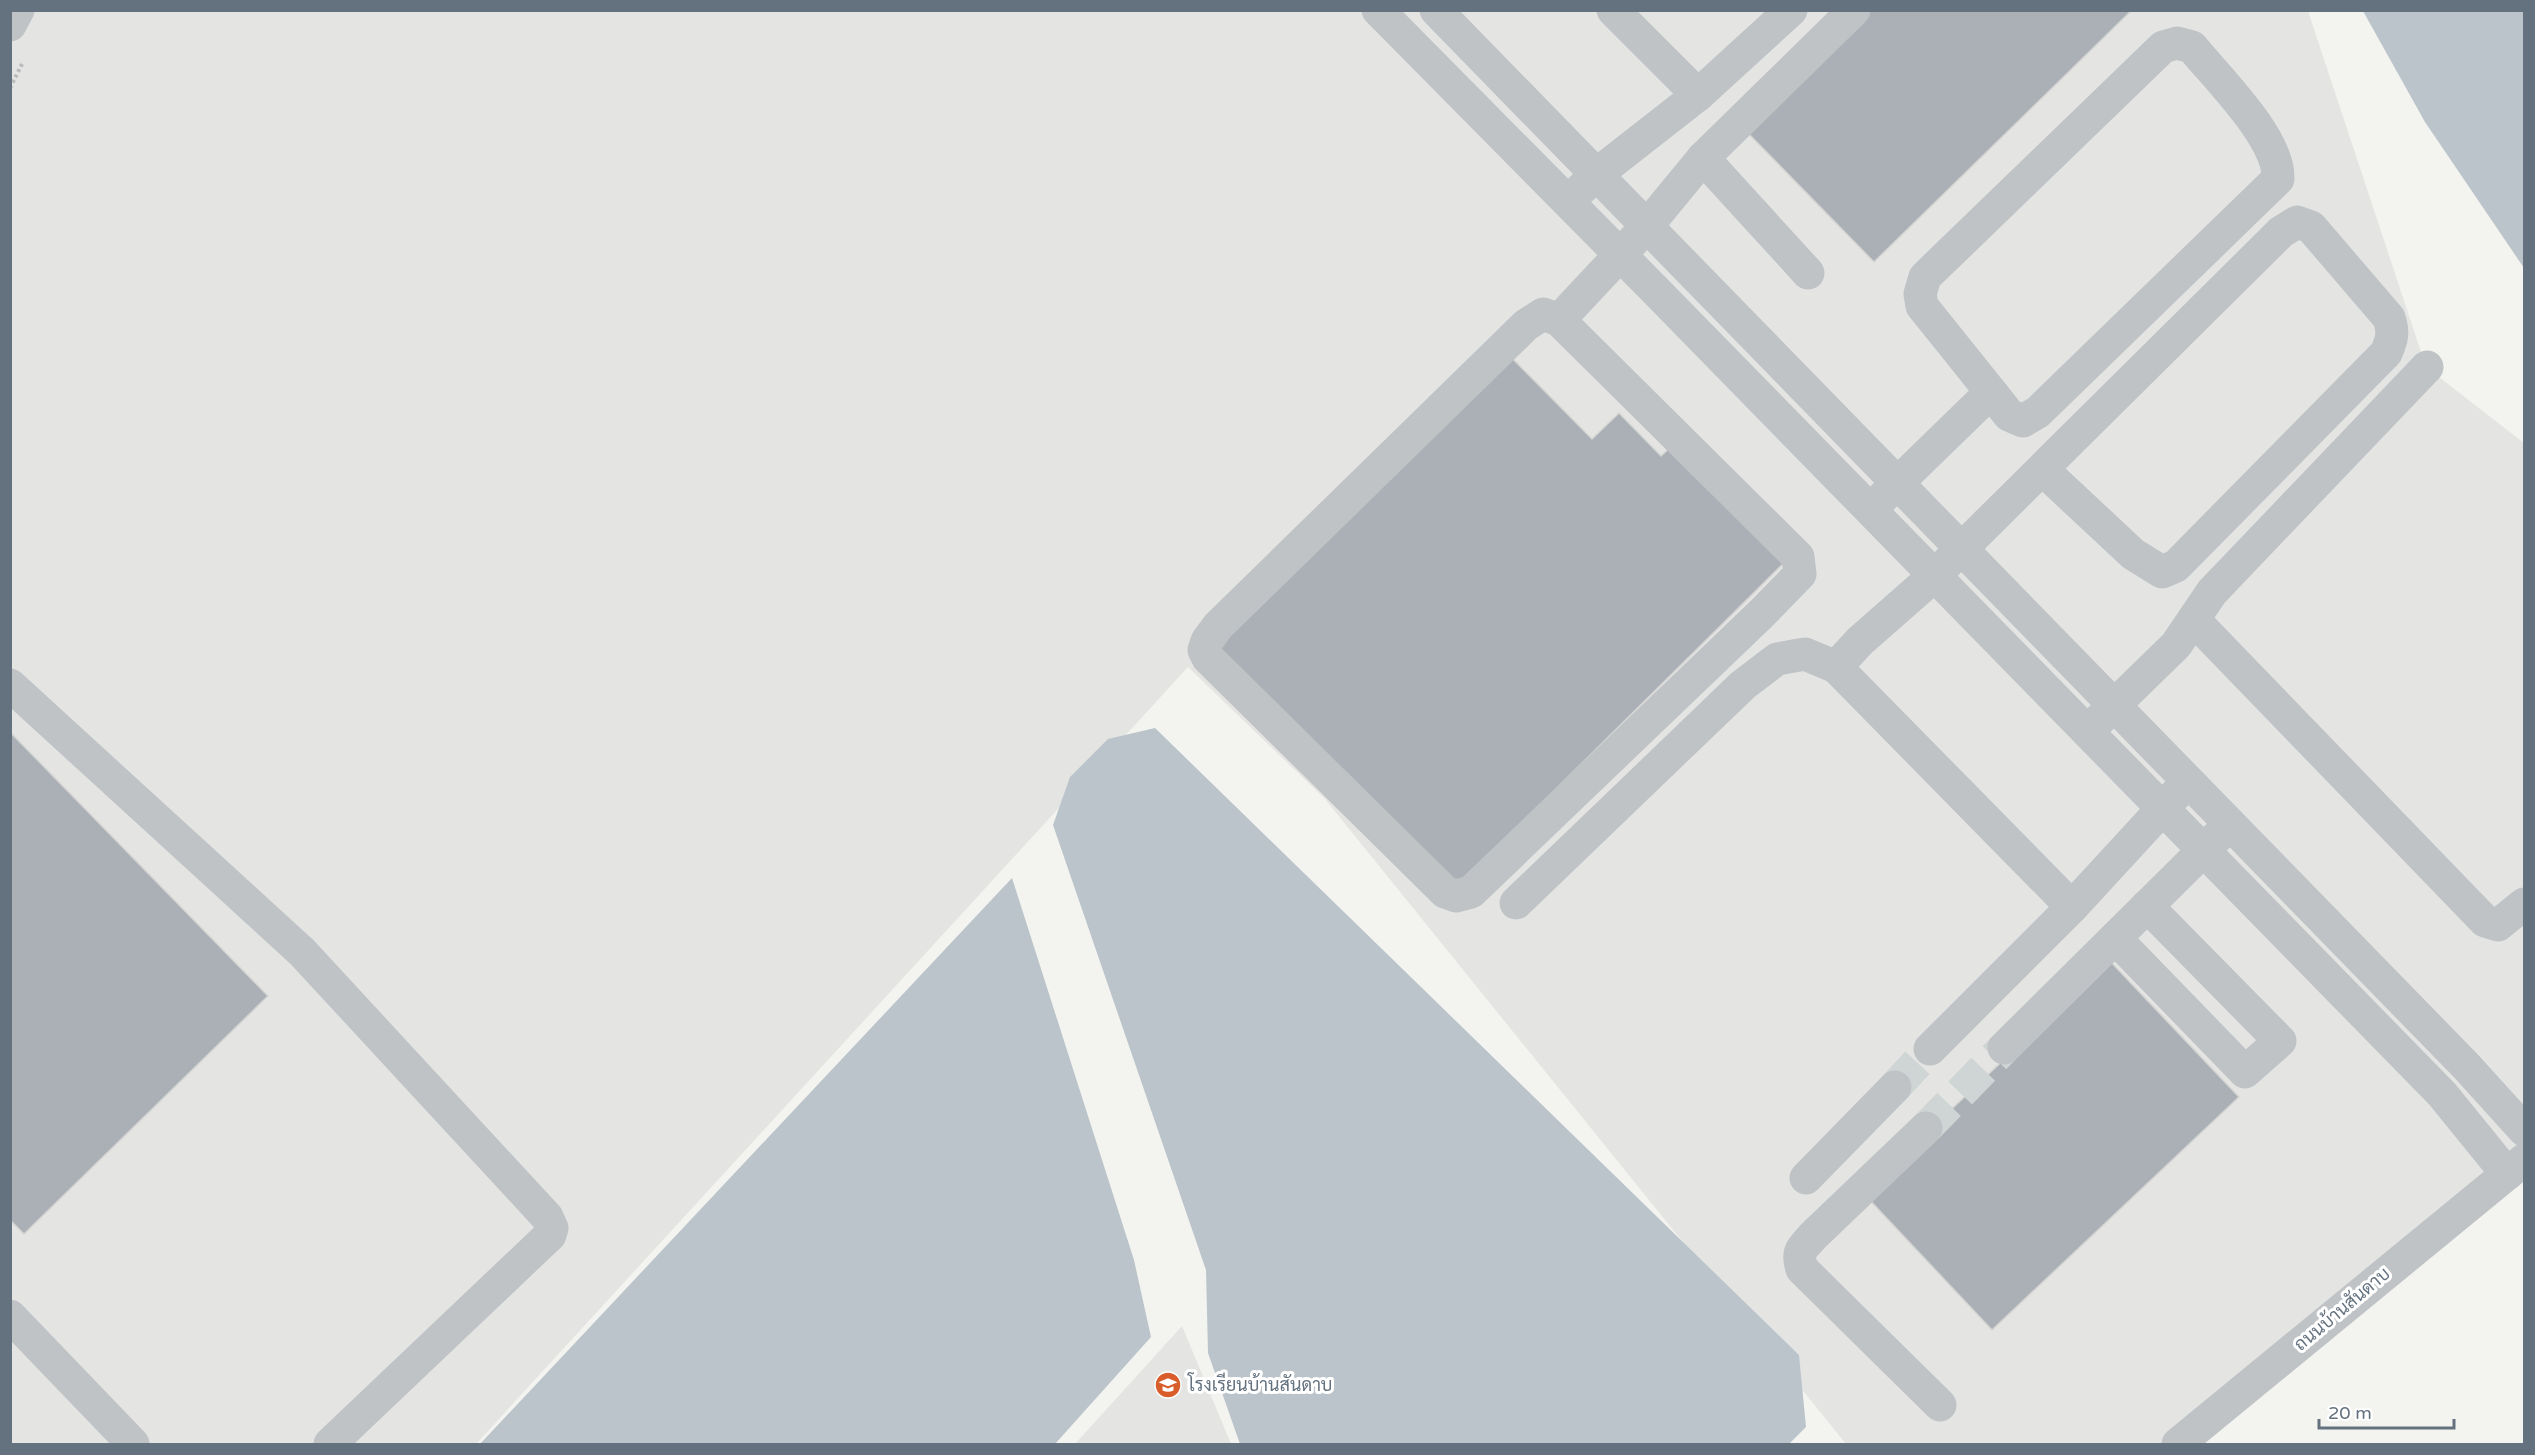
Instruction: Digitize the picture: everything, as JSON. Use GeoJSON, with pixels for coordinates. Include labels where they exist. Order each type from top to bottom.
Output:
{"type":"FeatureCollection","features":[{"type":"Feature","properties":{"kind":"street"},"geometry":{"type":"LineString","coordinates":[[10,25],[18,10]]}},
{"type":"Feature","properties":{"kind":"street"},"geometry":{"type":"LineString","coordinates":[[1378,10],[2516,1167]]}},
{"type":"Feature","properties":{"kind":"street"},"geometry":{"type":"LineString","coordinates":[[1436,10],[2467,1067],[2524,1130]]}},
{"type":"Feature","properties":{"kind":"street"},"geometry":{"type":"LineString","coordinates":[[1613,10],[1698,95]]}},
{"type":"Feature","properties":{"kind":"street"},"geometry":{"type":"LineString","coordinates":[[1567,202],[1597,174],[1698,95],[1791,10]]}},
{"type":"Feature","properties":{"kind":"street"},"geometry":{"type":"LineString","coordinates":[[1559,320],[1647,226],[1702,158],[1854,10]]}},
{"type":"Feature","properties":{"kind":"street"},"geometry":{"type":"LineString","coordinates":[[2176,43],[2192,48],[2263,133],[2279,168],[2278,179],[2038,412],[2023,421],[2009,415],[1991,392],[1922,306],[1920,294],[1925,277],[2163,47],[2176,43]]}},
{"type":"Feature","properties":{"kind":"street"},"geometry":{"type":"LineString","coordinates":[[1702,158],[1808,273]]}},
{"type":"Feature","properties":{"kind":"street"},"geometry":{"type":"LineString","coordinates":[[1836,667],[1860,642],[1934,576],[2281,232],[2297,222],[2311,227],[2389,318],[2392,338],[2386,353],[2176,566],[2162,572],[2133,554],[2042,470]]}},
{"type":"Feature","properties":{"kind":"street"},"geometry":{"type":"LineString","coordinates":[[1543,314],[1559,320],[1798,557],[1800,574],[1471,892],[1456,896],[1444,892],[1208,658],[1204,650],[1207,641],[1218,626],[1526,325],[1543,314]]}},
{"type":"Feature","properties":{"kind":"street"},"geometry":{"type":"LineString","coordinates":[[2087,732],[2176,645],[2212,592],[2427,367]]}},
{"type":"Feature","properties":{"kind":"street"},"geometry":{"type":"LineString","coordinates":[[1870,509],[1991,392]]}},
{"type":"Feature","properties":{"kind":"street"},"geometry":{"type":"LineString","coordinates":[[2194,620],[2485,921],[2498,925],[2524,904]]}},
{"type":"Feature","properties":{"kind":"street"},"geometry":{"type":"LineString","coordinates":[[1516,903],[1743,685],[1777,659],[1805,654],[1836,667],[2072,907]]}},
{"type":"Feature","properties":{"kind":"street"},"geometry":{"type":"LineString","coordinates":[[10,685],[302,952],[547,1217],[552,1228],[550,1235],[330,1444]]}},
{"type":"Feature","properties":{"kind":"street"},"geometry":{"type":"LineString","coordinates":[[1930,1049],[2072,907],[2188,781]]}},
{"type":"Feature","properties":{"kind":"street"},"geometry":{"type":"LineString","coordinates":[[2004,1048],[2230,825]]}},
{"type":"Feature","properties":{"kind":"street"},"geometry":{"type":"LineString","coordinates":[[2115,938],[2245,1072],[2280,1041],[2147,906]]}},
{"type":"Feature","properties":{"kind":"street"},"geometry":{"type":"LineString","coordinates":[[1806,1178],[1894,1087]]}},
{"type":"Feature","properties":{"kind":"street"},"geometry":{"type":"LineString","coordinates":[[1926,1128],[1813,1236],[1800,1251],[1798,1257],[1802,1269],[1940,1405]]}},
{"type":"Feature","properties":{"kind":"street","name":"ถนนบ้านสันดาบ"},"geometry":{"type":"LineString","coordinates":[[2178,1444],[2516,1167]]}},
{"type":"Feature","properties":{"kind":"street"},"geometry":{"type":"LineString","coordinates":[[10,1317],[133,1444]]}},
{"type":"Feature","properties":{"kind":"shaded area"},"geometry":{"type":"Polygon","coordinates":[[[10,11],[2308,11],[2426,367],[2524,443],[2524,1166],[2182,1444],[1846,1444],[1325,799],[1188,667],[476,1444],[11,1444],[10,11]]]}},
{"type":"Feature","properties":{"kind":"shaded area"},"geometry":{"type":"Polygon","coordinates":[[[2363,11],[2524,11],[2524,268],[2425,122],[2363,11]]]}},
{"type":"Feature","properties":{"kind":"shaded area"},"geometry":{"type":"Polygon","coordinates":[[[1155,728],[1799,1355],[1806,1427],[1789,1444],[1240,1444],[1208,1353],[1206,1270],[1053,825],[1070,777],[1108,739],[1155,728]]]}},
{"type":"Feature","properties":{"kind":"shaded area"},"geometry":{"type":"Polygon","coordinates":[[[1012,878],[1134,1260],[1151,1337],[1055,1444],[480,1444],[1012,878]]]}},
{"type":"Feature","properties":{"kind":"shaded area","name":"โรงเรียนบ้านสันดาบ"},"geometry":{"type":"Polygon","coordinates":[[[1182,1326],[1231,1444],[1075,1444],[1182,1326]]]}},
{"type":"Feature","properties":{"kind":"building"},"geometry":{"type":"Polygon","coordinates":[[[1860,10],[2132,10],[1874,262],[1742,127],[1860,10]]]}},
{"type":"Feature","properties":{"kind":"building"},"geometry":{"type":"Polygon","coordinates":[[[1510,356],[1592,439],[1619,413],[1661,456],[1677,441],[1791,556],[1455,889],[1215,647],[1510,356]]]}},
{"type":"Feature","properties":{"kind":"building"},"geometry":{"type":"Polygon","coordinates":[[[10,732],[268,996],[24,1234],[10,1220],[10,732]]]}},
{"type":"Feature","properties":{"kind":"building"},"geometry":{"type":"Polygon","coordinates":[[[2109,960],[2239,1097],[1992,1330],[1863,1193],[2109,960]]]}},
{"type":"Feature","properties":{"kind":"tunnel"},"geometry":{"type":"LineString","coordinates":[[1926,1128],[2004,1048]]}},
{"type":"Feature","properties":{"kind":"tunnel"},"geometry":{"type":"LineString","coordinates":[[1895,1087],[1930,1049]]}},
{"type":"Feature","properties":{"kind":"place","name":"โรงเรียนบ้านสันดาบ"},"geometry":{"type":"Point","coordinates":[1168,1385]}}]}
